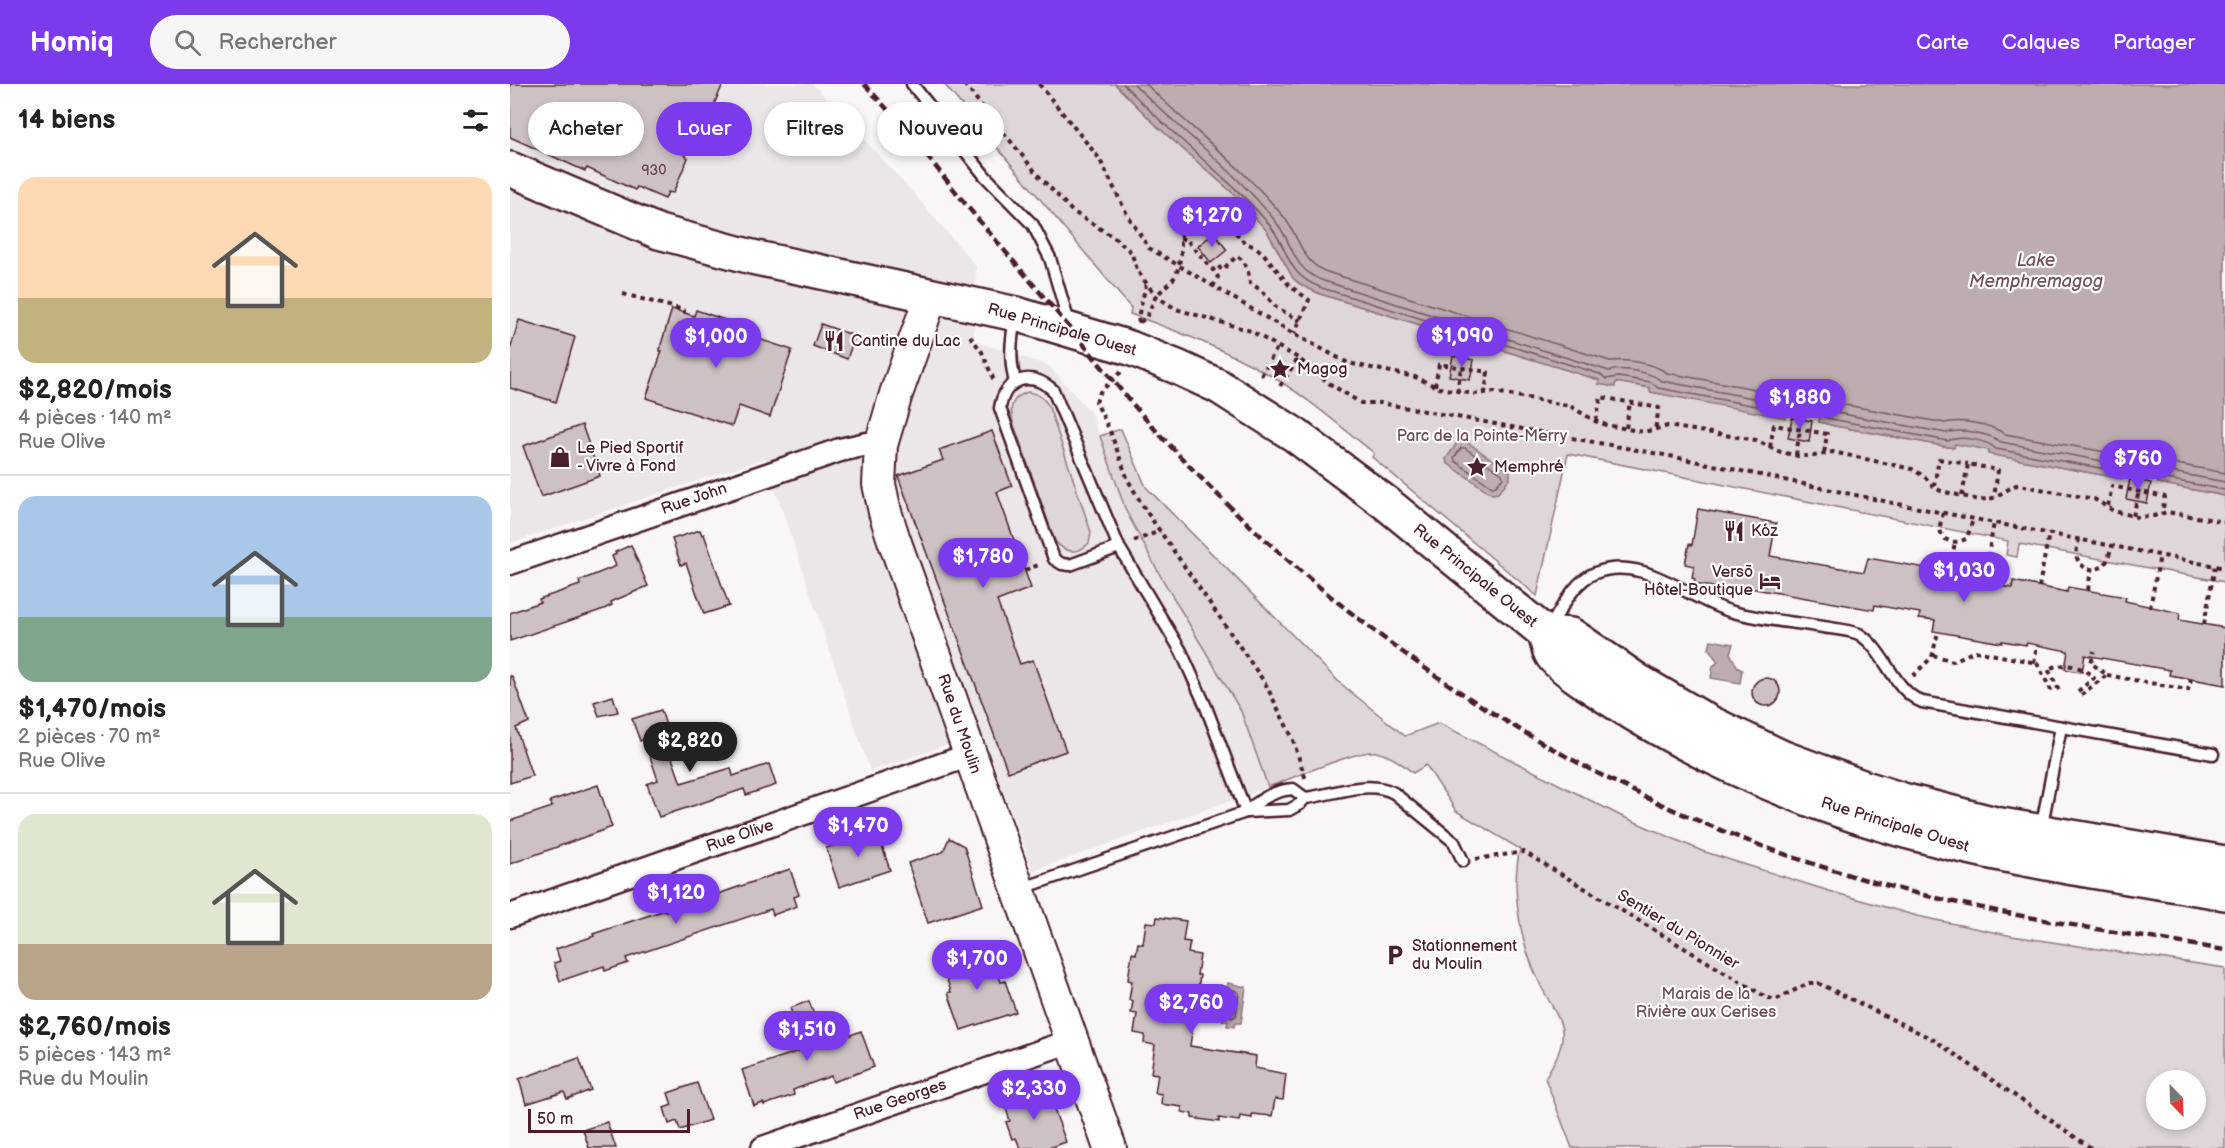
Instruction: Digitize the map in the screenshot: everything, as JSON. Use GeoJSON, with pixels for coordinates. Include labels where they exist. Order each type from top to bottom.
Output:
{"type":"FeatureCollection","features":[{"type":"Feature","properties":{"kind":"main road","name":"Rue Principale Ouest"},"geometry":{"type":"LineString","coordinates":[[510,169],[659,232],[752,257],[1016,314],[1130,348],[1177,367],[1218,386],[1262,413],[1386,503],[1545,633],[1571,635],[1638,681],[1708,722],[1818,772],[1939,811],[2038,847],[2225,893]]}},
{"type":"Feature","properties":{"kind":"main road","name":"Rue Principale Ouest"},"geometry":{"type":"LineString","coordinates":[[2038,847],[2225,863]]}},
{"type":"Feature","properties":{"kind":"street","name":"Rue du Moulin"},"geometry":{"type":"LineString","coordinates":[[931,296],[896,394],[881,445],[879,484],[885,512],[1110,1148]]}},
{"type":"Feature","properties":{"kind":"street","name":"Rue John"},"geometry":{"type":"LineString","coordinates":[[510,563],[840,450],[867,444],[881,445]]}},
{"type":"Feature","properties":{"kind":"street","name":"Rue Olive"},"geometry":{"type":"LineString","coordinates":[[510,916],[970,755]]}},
{"type":"Feature","properties":{"kind":"street","name":"Rue Georges"},"geometry":{"type":"LineString","coordinates":[[763,1148],[1071,1041]]}},
{"type":"Feature","properties":{"kind":"lane"},"geometry":{"type":"LineString","coordinates":[[912,84],[985,176],[1032,225],[1050,258],[1071,329]]}},
{"type":"Feature","properties":{"kind":"lane"},"geometry":{"type":"LineString","coordinates":[[1015,382],[1011,369],[1010,349],[1016,314]]}},
{"type":"Feature","properties":{"kind":"lane"},"geometry":{"type":"LineString","coordinates":[[1119,547],[1070,565],[1062,564],[1054,559],[1000,408],[1007,389],[1015,382],[1035,379],[1045,383],[1053,390],[1119,547],[1181,651],[1206,706],[1246,812]]}},
{"type":"Feature","properties":{"kind":"lane"},"geometry":{"type":"LineString","coordinates":[[1545,633],[1578,585],[1586,578],[1603,571],[1635,571],[1668,581],[1713,606],[1736,613],[1859,634],[1870,643],[1911,697],[1922,702],[2213,754]]}},
{"type":"Feature","properties":{"kind":"lane"},"geometry":{"type":"LineString","coordinates":[[2038,847],[2061,727]]}},
{"type":"Feature","properties":{"kind":"lane"},"geometry":{"type":"LineString","coordinates":[[1018,890],[1246,812],[1289,810],[1305,798],[1371,787],[1388,790],[1454,843],[1463,861]]}},
{"type":"Feature","properties":{"kind":"lane"},"geometry":{"type":"LineString","coordinates":[[1246,812],[1258,801],[1284,789],[1293,789],[1305,798]]}},
{"type":"Feature","properties":{"kind":"path"},"geometry":{"type":"LineString","coordinates":[[964,84],[1038,175],[1072,211],[1115,238],[1131,252],[1138,272],[1156,296],[1176,309],[1251,331],[1298,358],[1330,384],[1361,403],[1381,403],[1664,455],[2225,568]]}},
{"type":"Feature","properties":{"kind":"path"},"geometry":{"type":"LineString","coordinates":[[1039,84],[1099,158],[1128,216],[1145,242],[1156,253],[1348,363],[1415,376],[1435,386],[1457,392],[1474,394],[1495,392],[1569,406],[1596,422],[1626,429],[1655,430],[1668,426],[1756,440],[1770,447],[1806,457],[1833,452],[1912,469],[1941,491],[1979,500],[1993,498],[2016,485],[2094,499],[2114,511],[2133,516],[2178,513],[2225,522]]}},
{"type":"Feature","properties":{"kind":"path"},"geometry":{"type":"LineString","coordinates":[[1146,285],[1138,317],[1139,323],[1146,318],[1156,296],[1176,276],[1180,266],[1181,220],[1189,209],[1203,205],[1216,210],[1244,242],[1263,253],[1289,285],[1310,300],[1294,334]]}},
{"type":"Feature","properties":{"kind":"path"},"geometry":{"type":"LineString","coordinates":[[1180,239],[1186,239],[1218,276],[1213,287]]}},
{"type":"Feature","properties":{"kind":"path"},"geometry":{"type":"LineString","coordinates":[[1213,270],[1218,266],[1221,270],[1237,256],[1248,268],[1251,283],[1261,290],[1276,307],[1300,321]]}},
{"type":"Feature","properties":{"kind":"path"},"geometry":{"type":"LineString","coordinates":[[623,294],[684,310],[684,313]]}},
{"type":"Feature","properties":{"kind":"path"},"geometry":{"type":"LineString","coordinates":[[970,336],[982,352],[1002,398]]}},
{"type":"Feature","properties":{"kind":"path"},"geometry":{"type":"LineString","coordinates":[[1262,376],[1278,346]]}},
{"type":"Feature","properties":{"kind":"path"},"geometry":{"type":"LineString","coordinates":[[1280,386],[1298,358]]}},
{"type":"Feature","properties":{"kind":"path"},"geometry":{"type":"LineString","coordinates":[[1435,386],[1439,364],[1488,372],[1485,393]]}},
{"type":"Feature","properties":{"kind":"path"},"geometry":{"type":"LineString","coordinates":[[1457,392],[1461,368]]}},
{"type":"Feature","properties":{"kind":"path"},"geometry":{"type":"LineString","coordinates":[[1123,370],[1100,392],[1096,402],[1110,431],[1128,480],[1160,531],[1246,653],[1280,710],[1306,778],[1305,798]]}},
{"type":"Feature","properties":{"kind":"path"},"geometry":{"type":"LineString","coordinates":[[1596,422],[1601,397],[1659,408],[1655,430]]}},
{"type":"Feature","properties":{"kind":"path"},"geometry":{"type":"LineString","coordinates":[[1626,429],[1630,402]]}},
{"type":"Feature","properties":{"kind":"path"},"geometry":{"type":"LineString","coordinates":[[1770,447],[1774,425],[1827,434],[1824,453]]}},
{"type":"Feature","properties":{"kind":"path"},"geometry":{"type":"LineString","coordinates":[[1796,455],[1800,430]]}},
{"type":"Feature","properties":{"kind":"path"},"geometry":{"type":"LineString","coordinates":[[1934,486],[1939,459],[1998,470],[1993,498]]}},
{"type":"Feature","properties":{"kind":"path"},"geometry":{"type":"LineString","coordinates":[[1962,496],[1968,464]]}},
{"type":"Feature","properties":{"kind":"path"},"geometry":{"type":"LineString","coordinates":[[2108,506],[2112,486],[2165,497],[2162,513]]}},
{"type":"Feature","properties":{"kind":"path"},"geometry":{"type":"LineString","coordinates":[[2133,516],[2139,491]]}},
{"type":"Feature","properties":{"kind":"path"},"geometry":{"type":"LineString","coordinates":[[1943,513],[1940,528],[1949,541],[1955,542],[1967,538],[1973,519]]}},
{"type":"Feature","properties":{"kind":"path"},"geometry":{"type":"LineString","coordinates":[[1983,582],[1994,523]]}},
{"type":"Feature","properties":{"kind":"path"},"geometry":{"type":"LineString","coordinates":[[1119,547],[1160,531]]}},
{"type":"Feature","properties":{"kind":"path"},"geometry":{"type":"LineString","coordinates":[[2039,587],[2049,533]]}},
{"type":"Feature","properties":{"kind":"path"},"geometry":{"type":"LineString","coordinates":[[2079,539],[2077,558],[2083,566],[2091,569],[2100,568],[2105,564],[2112,545]]}},
{"type":"Feature","properties":{"kind":"path"},"geometry":{"type":"LineString","coordinates":[[1949,576],[1955,542]]}},
{"type":"Feature","properties":{"kind":"path"},"geometry":{"type":"LineString","coordinates":[[2150,608],[2160,555]]}},
{"type":"Feature","properties":{"kind":"path"},"geometry":{"type":"LineString","coordinates":[[2204,624],[2215,566]]}},
{"type":"Feature","properties":{"kind":"path"},"geometry":{"type":"LineString","coordinates":[[2088,590],[2091,569]]}},
{"type":"Feature","properties":{"kind":"path"},"geometry":{"type":"LineString","coordinates":[[1902,685],[1934,655],[1938,632]]}},
{"type":"Feature","properties":{"kind":"path"},"geometry":{"type":"LineString","coordinates":[[2034,663],[2037,645]]}},
{"type":"Feature","properties":{"kind":"path"},"geometry":{"type":"LineString","coordinates":[[1934,655],[1953,661],[1975,651],[2037,663],[2052,692]]}},
{"type":"Feature","properties":{"kind":"path"},"geometry":{"type":"LineString","coordinates":[[2094,651],[2091,663],[2107,675],[2188,690],[2191,679]]}},
{"type":"Feature","properties":{"kind":"path"},"geometry":{"type":"LineString","coordinates":[[2059,690],[2048,669],[2069,665],[2085,670],[2094,678],[2079,693],[2107,675]]}},
{"type":"Feature","properties":{"kind":"path","name":"Sentier du Pionnier"},"geometry":{"type":"LineString","coordinates":[[1463,861],[1524,852],[1766,997],[1775,1000],[1809,983],[1818,983],[1934,1040],[2091,1148]]}},
{"type":"Feature","properties":{"kind":"shaded area"},"geometry":{"type":"Polygon","coordinates":[[[510,84],[813,84],[830,102],[764,102],[764,156],[865,156],[865,141],[976,266],[974,341],[1049,366],[1091,413],[1126,511],[1161,577],[1241,711],[1268,787],[1033,871],[982,733],[870,771],[765,458],[510,543],[510,84]]]}},
{"type":"Feature","properties":{"kind":"green space","name":"Parc de la Pointe-Merry"},"geometry":{"type":"Polygon","coordinates":[[[944,84],[1115,84],[1158,127],[1235,195],[1267,231],[1298,283],[1320,294],[1599,380],[1599,384],[1614,387],[1616,382],[1651,388],[1650,392],[1785,417],[1787,409],[1820,415],[1819,422],[1835,426],[1953,448],[1955,443],[1989,450],[1989,454],[2123,479],[2125,471],[2159,477],[2158,483],[2225,496],[2225,582],[2019,544],[2017,557],[2006,555],[2008,541],[1568,454],[1537,596],[1372,457],[1374,453],[1296,392],[1234,356],[1130,314],[1131,308],[1004,156],[1004,102],[959,102],[944,84]]]}},
{"type":"Feature","properties":{"kind":"green space"},"geometry":{"type":"Polygon","coordinates":[[[1028,392],[1041,397],[1049,407],[1091,532],[1089,543],[1076,551],[1067,550],[1055,541],[1013,422],[1011,411],[1015,399],[1028,392]]]}},
{"type":"Feature","properties":{"kind":"green space","name":"Marais de la Rivière aux Cerises"},"geometry":{"type":"Polygon","coordinates":[[[1121,429],[1146,487],[1340,683],[1405,736],[1439,723],[1619,815],[1702,851],[1917,916],[2012,936],[2225,968],[2225,1148],[1572,1148],[1545,1078],[1560,1049],[1562,1030],[1556,1012],[1543,990],[1527,953],[1517,900],[1517,865],[1520,849],[1456,811],[1426,765],[1413,773],[1396,760],[1376,752],[1355,755],[1268,787],[1241,711],[1161,577],[1126,511],[1100,436],[1121,429]]]}},
{"type":"Feature","properties":{"kind":"water","name":"Lake Memphremagog"},"geometry":{"type":"Polygon","coordinates":[[[1115,84],[2225,84],[2225,496],[2158,483],[2158,477],[2125,471],[2124,479],[1988,454],[1989,450],[1955,444],[1954,448],[1835,426],[1819,422],[1820,415],[1787,409],[1785,418],[1650,392],[1650,388],[1616,382],[1615,387],[1598,384],[1599,380],[1320,294],[1293,278],[1267,231],[1235,195],[1158,127],[1115,84]]]}},
{"type":"Feature","properties":{"kind":"water"},"geometry":{"type":"Polygon","coordinates":[[[1459,440],[1464,440],[1510,472],[1510,478],[1498,493],[1492,494],[1447,463],[1446,459],[1459,440]]]}},
{"type":"Feature","properties":{"kind":"water"},"geometry":{"type":"Polygon","coordinates":[[[1711,640],[1733,644],[1730,653],[1738,668],[1742,670],[1740,683],[1711,678],[1713,666],[1718,662],[1709,649],[1711,640]]]}},
{"type":"Feature","properties":{"kind":"water"},"geometry":{"type":"Polygon","coordinates":[[[1228,983],[1246,987],[1241,1023],[1235,1023],[1234,1027],[1227,1026],[1228,1022],[1222,1020],[1228,983]]]}},
{"type":"Feature","properties":{"kind":"building"},"geometry":{"type":"Polygon","coordinates":[[[510,84],[723,84],[715,102],[656,102],[656,156],[685,156],[688,158],[673,193],[668,192],[665,199],[637,187],[635,190],[587,168],[585,171],[552,156],[644,156],[644,102],[528,102],[528,145],[510,137],[510,84]]]}},
{"type":"Feature","properties":{"kind":"building"},"geometry":{"type":"Polygon","coordinates":[[[1214,233],[1227,250],[1211,263],[1198,246],[1214,233]]]}},
{"type":"Feature","properties":{"kind":"building"},"geometry":{"type":"Polygon","coordinates":[[[672,309],[694,316],[696,310],[737,324],[735,331],[792,350],[770,417],[739,406],[732,426],[646,398],[662,351],[659,351],[672,309]]]}},
{"type":"Feature","properties":{"kind":"building"},"geometry":{"type":"Polygon","coordinates":[[[519,320],[575,337],[556,402],[510,388],[510,350],[519,320]]]}},
{"type":"Feature","properties":{"kind":"building","name":"Cantine du Lac"},"geometry":{"type":"Polygon","coordinates":[[[821,324],[855,336],[847,359],[813,346],[821,324]]]}},
{"type":"Feature","properties":{"kind":"building"},"geometry":{"type":"Polygon","coordinates":[[[1453,356],[1474,360],[1470,380],[1449,376],[1453,356]]]}},
{"type":"Feature","properties":{"kind":"building"},"geometry":{"type":"Polygon","coordinates":[[[1792,418],[1812,421],[1809,442],[1788,438],[1792,418]]]}},
{"type":"Feature","properties":{"kind":"building"},"geometry":{"type":"Polygon","coordinates":[[[582,425],[600,476],[541,497],[523,446],[582,425]]]}},
{"type":"Feature","properties":{"kind":"building"},"geometry":{"type":"Polygon","coordinates":[[[992,431],[1012,486],[997,492],[1031,588],[997,601],[1020,664],[1033,660],[1066,751],[1008,772],[898,476],[943,460],[939,450],[992,431]]]}},
{"type":"Feature","properties":{"kind":"building"},"geometry":{"type":"Polygon","coordinates":[[[2130,479],[2151,483],[2147,503],[2126,499],[2130,479]]]}},
{"type":"Feature","properties":{"kind":"building"},"geometry":{"type":"Polygon","coordinates":[[[1698,509],[1776,523],[1770,556],[1864,572],[1868,558],[1933,569],[1932,573],[2012,588],[2013,581],[2067,592],[2068,587],[2126,597],[2125,601],[2180,613],[2179,620],[2225,628],[2225,685],[2169,675],[2170,670],[2085,655],[2082,672],[2073,671],[2065,669],[2068,651],[2027,643],[2026,645],[2002,641],[2002,643],[1933,631],[1935,620],[1919,618],[1920,613],[1875,605],[1874,610],[1738,586],[1737,591],[1694,584],[1695,579],[1692,578],[1694,566],[1685,564],[1689,544],[1692,545],[1698,509]]]}},
{"type":"Feature","properties":{"kind":"building"},"geometry":{"type":"Polygon","coordinates":[[[700,530],[702,535],[704,534],[729,606],[704,614],[686,563],[681,565],[672,539],[700,530]]]}},
{"type":"Feature","properties":{"kind":"building"},"geometry":{"type":"Polygon","coordinates":[[[631,545],[648,586],[611,602],[612,605],[604,609],[510,641],[510,613],[540,602],[539,599],[580,585],[579,581],[616,566],[612,556],[616,554],[615,552],[631,545]]]}},
{"type":"Feature","properties":{"kind":"building"},"geometry":{"type":"Polygon","coordinates":[[[510,676],[512,676],[529,722],[516,728],[532,776],[510,783],[510,676]]]}},
{"type":"Feature","properties":{"kind":"building"},"geometry":{"type":"Polygon","coordinates":[[[1766,678],[1776,682],[1780,692],[1776,702],[1766,706],[1756,702],[1752,692],[1756,682],[1766,678]]]}},
{"type":"Feature","properties":{"kind":"building"},"geometry":{"type":"Polygon","coordinates":[[[613,696],[618,712],[599,716],[594,702],[613,696]]]}},
{"type":"Feature","properties":{"kind":"building"},"geometry":{"type":"Polygon","coordinates":[[[661,710],[668,731],[663,733],[681,783],[731,768],[733,776],[769,764],[776,785],[746,795],[744,789],[659,817],[647,784],[658,780],[644,739],[640,741],[632,719],[661,710]]]}},
{"type":"Feature","properties":{"kind":"building"},"geometry":{"type":"Polygon","coordinates":[[[598,785],[612,827],[510,864],[510,821],[552,807],[550,801],[598,785]]]}},
{"type":"Feature","properties":{"kind":"building"},"geometry":{"type":"Polygon","coordinates":[[[862,831],[864,835],[877,831],[890,870],[839,887],[826,848],[839,844],[838,839],[862,831]]]}},
{"type":"Feature","properties":{"kind":"building"},"geometry":{"type":"Polygon","coordinates":[[[949,838],[964,846],[983,905],[928,923],[908,863],[943,852],[949,838]]]}},
{"type":"Feature","properties":{"kind":"building"},"geometry":{"type":"Polygon","coordinates":[[[790,869],[799,895],[794,897],[797,906],[773,915],[771,909],[626,958],[628,963],[605,971],[604,966],[560,981],[554,963],[560,961],[556,949],[594,936],[593,934],[665,910],[666,912],[790,869]]]}},
{"type":"Feature","properties":{"kind":"building"},"geometry":{"type":"Polygon","coordinates":[[[1157,917],[1186,921],[1183,941],[1190,942],[1188,953],[1200,955],[1197,975],[1200,975],[1190,1046],[1256,1056],[1255,1068],[1286,1074],[1283,1100],[1275,1099],[1272,1116],[1252,1114],[1252,1118],[1240,1116],[1239,1121],[1219,1118],[1219,1122],[1192,1118],[1192,1114],[1182,1112],[1182,1107],[1161,1104],[1162,1094],[1155,1093],[1158,1074],[1151,1073],[1155,1045],[1144,1043],[1145,1035],[1134,1033],[1137,1014],[1131,1013],[1133,1001],[1129,1000],[1132,981],[1128,980],[1132,953],[1136,954],[1138,943],[1143,944],[1146,922],[1156,923],[1157,917]]]}},
{"type":"Feature","properties":{"kind":"building"},"geometry":{"type":"Polygon","coordinates":[[[978,952],[981,958],[991,955],[1001,982],[1005,981],[1016,1012],[961,1030],[948,993],[951,992],[942,964],[978,952]]]}},
{"type":"Feature","properties":{"kind":"building"},"geometry":{"type":"Polygon","coordinates":[[[809,1001],[824,1041],[832,1038],[833,1042],[861,1031],[874,1067],[833,1082],[831,1076],[793,1090],[794,1095],[754,1106],[742,1070],[805,1049],[790,1008],[809,1001]]]}},
{"type":"Feature","properties":{"kind":"building"},"geometry":{"type":"Polygon","coordinates":[[[579,1058],[591,1090],[567,1099],[564,1092],[526,1104],[519,1079],[579,1058]]]}},
{"type":"Feature","properties":{"kind":"building"},"geometry":{"type":"Polygon","coordinates":[[[697,1083],[710,1120],[680,1130],[677,1121],[669,1124],[664,1108],[672,1105],[668,1093],[697,1083]]]}},
{"type":"Feature","properties":{"kind":"building"},"geometry":{"type":"Polygon","coordinates":[[[1046,1087],[1066,1142],[1049,1148],[1020,1148],[1016,1138],[1012,1139],[1006,1122],[1010,1121],[1004,1102],[1046,1087]]]}},
{"type":"Feature","properties":{"kind":"building"},"geometry":{"type":"Polygon","coordinates":[[[607,1122],[616,1148],[589,1148],[583,1130],[607,1122]]]}},
{"type":"Feature","properties":{"kind":"railway"},"geometry":{"type":"LineString","coordinates":[[864,84],[917,144],[1139,412],[1236,512],[1314,582],[1396,647],[1482,706],[1572,760],[1666,806],[1763,846],[1863,879],[1997,911],[2225,950]]}},
{"type":"Feature","properties":{"kind":"place","name":"Cantine du Lac"},"geometry":{"type":"Point","coordinates":[834,341]}},
{"type":"Feature","properties":{"kind":"place","name":"Magog"},"geometry":{"type":"Point","coordinates":[1280,369]}},
{"type":"Feature","properties":{"kind":"place","name":"Le Pied Sportif - Vivre à Fond"},"geometry":{"type":"Point","coordinates":[560,457]}},
{"type":"Feature","properties":{"kind":"place","name":"Memphré"},"geometry":{"type":"Point","coordinates":[1477,467]}},
{"type":"Feature","properties":{"kind":"place","name":"Kóz"},"geometry":{"type":"Point","coordinates":[1734,531]}},
{"type":"Feature","properties":{"kind":"place","name":"Versō Hôtel-Boutique"},"geometry":{"type":"Point","coordinates":[1770,581]}},
{"type":"Feature","properties":{"kind":"place","name":"Stationnement du Moulin"},"geometry":{"type":"Point","coordinates":[1395,955]}}]}
